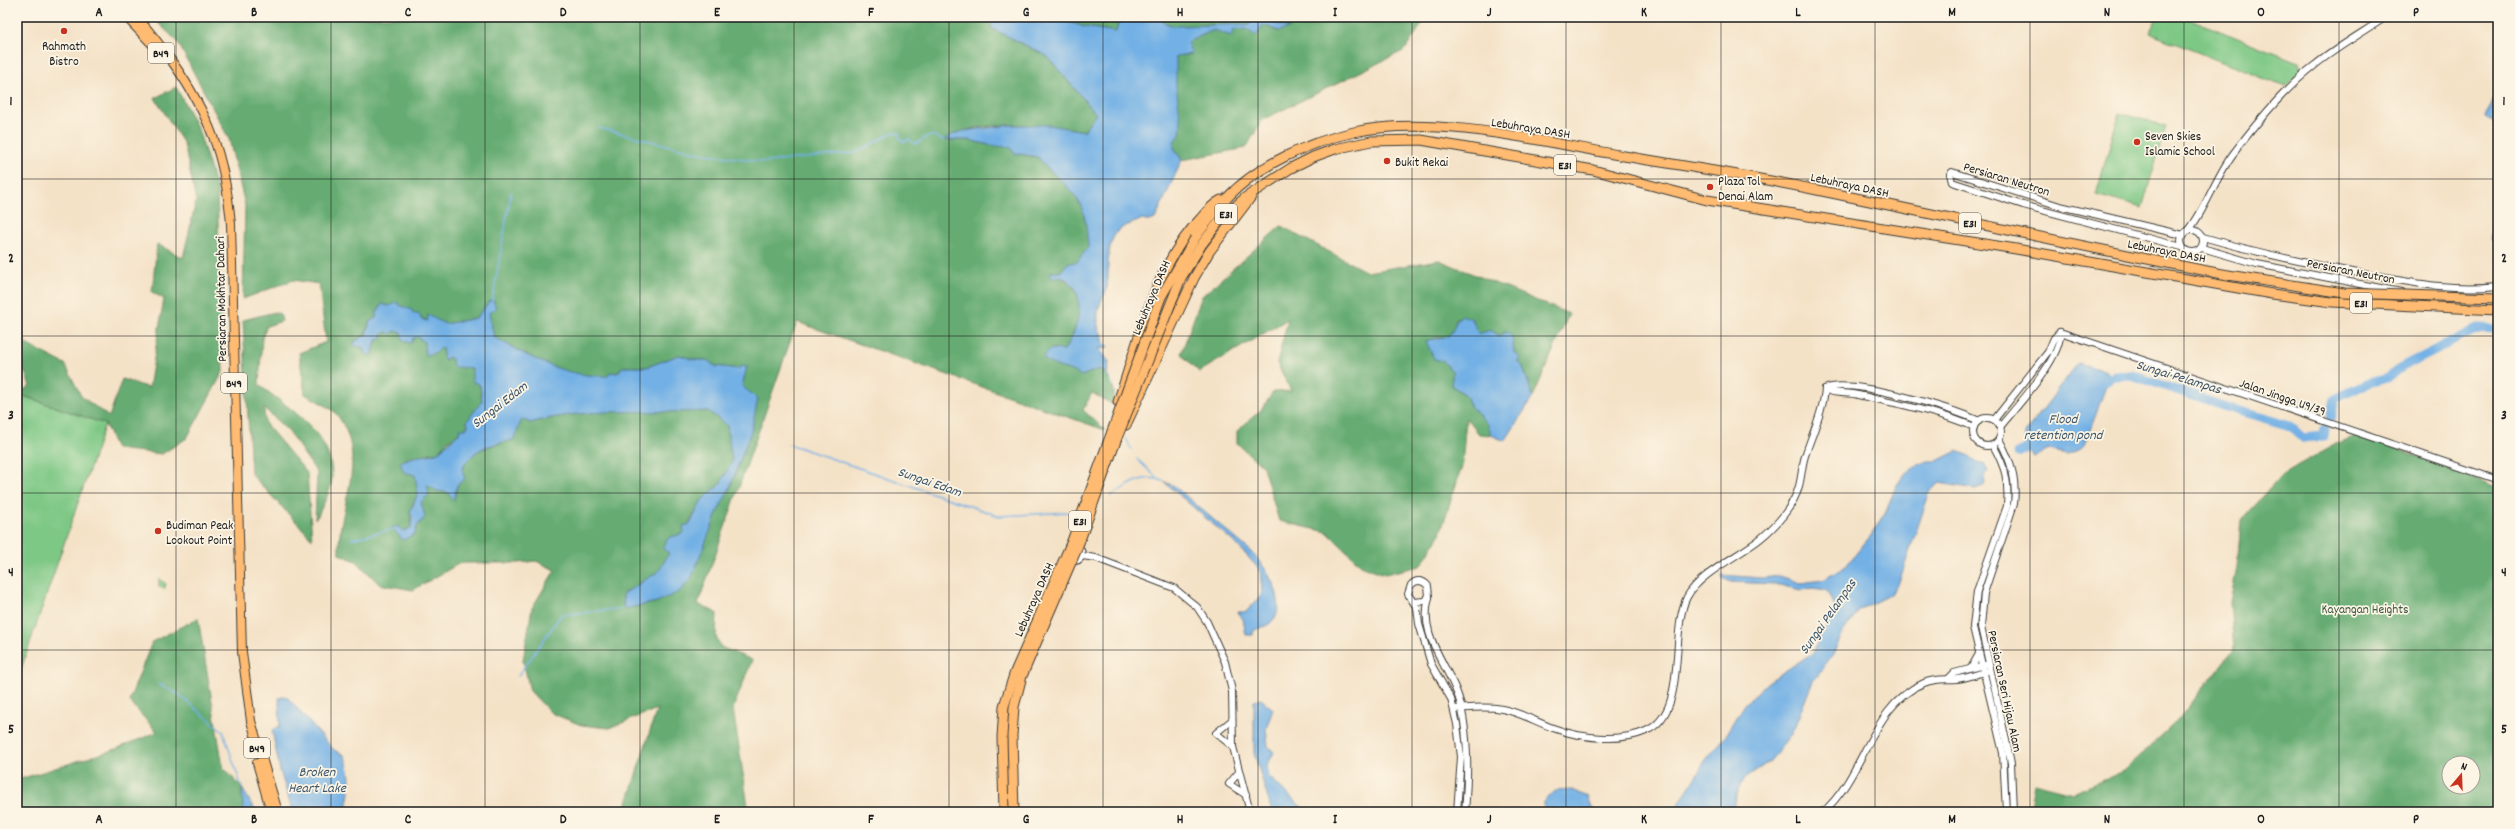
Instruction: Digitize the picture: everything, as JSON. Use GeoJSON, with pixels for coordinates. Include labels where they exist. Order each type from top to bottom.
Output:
{"type":"FeatureCollection","features":[{"type":"Feature","properties":{"kind":"highway","name":"Lebuhraya DASH"},"geometry":{"type":"LineString","coordinates":[[1005,812],[1004,706],[1014,672],[1072,541],[1161,297],[1195,238],[1227,198],[1264,169],[1295,153],[1323,142],[1354,132],[1386,127],[1489,132],[1820,190],[2038,238],[2228,275],[2344,293],[2498,297]]}},
{"type":"Feature","properties":{"kind":"highway","name":"Lebuhraya DASH"},"geometry":{"type":"LineString","coordinates":[[1014,812],[1012,736],[1014,707],[1022,676],[1076,551],[1117,438],[1181,278],[1202,244],[1232,208],[1291,168],[1335,149],[1371,141],[1421,140],[1593,170],[1707,200],[2016,249],[2225,286],[2332,302],[2498,310]]}},
{"type":"Feature","properties":{"kind":"highway"},"geometry":{"type":"LineString","coordinates":[[1118,443],[1194,278],[1209,252],[1256,192]]}},
{"type":"Feature","properties":{"kind":"highway"},"geometry":{"type":"LineString","coordinates":[[1117,405],[1155,288],[1169,258],[1200,219],[1215,204],[1227,198]]}},
{"type":"Feature","properties":{"kind":"main road","name":"Persiaran Mokhtar Dahari"},"geometry":{"type":"LineString","coordinates":[[126,17],[164,56],[193,91]]}},
{"type":"Feature","properties":{"kind":"main road","name":"Persiaran Mokhtar Dahari"},"geometry":{"type":"LineString","coordinates":[[136,17],[193,91],[213,133],[228,187],[231,224],[238,526],[245,681],[258,751],[278,812]]}},
{"type":"Feature","properties":{"kind":"main road","name":"Persiaran Mokhtar Dahari"},"geometry":{"type":"LineString","coordinates":[[245,681],[243,700],[246,718],[271,812]]}},
{"type":"Feature","properties":{"kind":"street"},"geometry":{"type":"LineString","coordinates":[[2199,218],[2202,235],[2202,248],[2192,253],[2182,247],[2183,235],[2199,218],[2213,185],[2233,154],[2274,105],[2315,65],[2386,17]]}},
{"type":"Feature","properties":{"kind":"street","name":"Persiaran Neutron"},"geometry":{"type":"LineString","coordinates":[[2182,247],[2016,202],[1952,182],[1950,174],[1952,172],[2089,214],[2183,235]]}},
{"type":"Feature","properties":{"kind":"street"},"geometry":{"type":"LineString","coordinates":[[2189,230],[2202,235]]}},
{"type":"Feature","properties":{"kind":"street","name":"Persiaran Neutron"},"geometry":{"type":"LineString","coordinates":[[2202,235],[2260,254],[2416,285],[2452,288],[2498,286]]}},
{"type":"Feature","properties":{"kind":"street","name":"Persiaran Neutron"},"geometry":{"type":"LineString","coordinates":[[2202,248],[2257,264],[2413,294],[2448,298],[2483,299],[2498,297]]}},
{"type":"Feature","properties":{"kind":"street"},"geometry":{"type":"LineString","coordinates":[[1994,420],[2048,352],[2054,338],[2060,332]]}},
{"type":"Feature","properties":{"kind":"street"},"geometry":{"type":"LineString","coordinates":[[2000,427],[1994,420],[1984,418],[1978,421],[1974,427],[1975,440],[1983,446],[1993,445],[1999,439],[2000,427],[2050,364],[2061,341],[2060,332]]}},
{"type":"Feature","properties":{"kind":"street","name":"Jalan Jingga U9/39"},"geometry":{"type":"LineString","coordinates":[[2060,332],[2498,480]]}},
{"type":"Feature","properties":{"kind":"street"},"geometry":{"type":"LineString","coordinates":[[1825,389],[1832,386],[1857,386],[1950,409],[1978,421]]}},
{"type":"Feature","properties":{"kind":"street"},"geometry":{"type":"LineString","coordinates":[[1825,389],[1834,394],[1853,394],[1948,417],[1974,427]]}},
{"type":"Feature","properties":{"kind":"street"},"geometry":{"type":"LineString","coordinates":[[1454,709],[1502,709],[1571,734],[1592,736],[1632,735],[1647,731],[1658,722],[1668,708],[1674,687],[1681,611],[1686,599],[1695,585],[1761,539],[1790,506],[1799,486],[1804,458],[1824,400],[1825,389]]}},
{"type":"Feature","properties":{"kind":"street"},"geometry":{"type":"LineString","coordinates":[[1005,812],[1004,741],[1006,707],[1034,632],[1068,558],[1068,551],[1071,548],[1117,405]]}},
{"type":"Feature","properties":{"kind":"street","name":"Persiaran Seri Hijau Alam"},"geometry":{"type":"LineString","coordinates":[[1999,439],[2012,466],[2015,480],[2015,494],[2014,504],[1984,593],[1981,627],[2011,763],[2013,812]]}},
{"type":"Feature","properties":{"kind":"street"},"geometry":{"type":"LineString","coordinates":[[1082,556],[1079,549],[1118,443]]}},
{"type":"Feature","properties":{"kind":"street","name":"Persiaran Seri Hijau Alam"},"geometry":{"type":"LineString","coordinates":[[1993,445],[2005,468],[2008,491],[2007,506],[1977,590],[1973,627],[2003,753],[2006,812]]}},
{"type":"Feature","properties":{"kind":"street"},"geometry":{"type":"LineString","coordinates":[[1071,548],[1079,549]]}},
{"type":"Feature","properties":{"kind":"street"},"geometry":{"type":"LineString","coordinates":[[1018,812],[1015,738],[1020,696],[1029,668],[1075,562],[1082,556],[1096,558],[1159,581],[1174,588],[1197,607],[1217,641],[1228,672],[1232,691],[1233,747],[1238,772],[1250,812]]}},
{"type":"Feature","properties":{"kind":"street"},"geometry":{"type":"LineString","coordinates":[[1068,558],[1075,562]]}},
{"type":"Feature","properties":{"kind":"street"},"geometry":{"type":"LineString","coordinates":[[1457,812],[1460,740],[1451,699],[1431,664],[1414,602],[1410,598],[1408,591],[1410,585],[1416,581],[1422,581],[1428,586],[1429,596],[1425,616],[1429,635],[1462,708],[1467,735],[1468,765],[1465,812]]}},
{"type":"Feature","properties":{"kind":"street"},"geometry":{"type":"LineString","coordinates":[[1414,602],[1421,603],[1429,596]]}},
{"type":"Feature","properties":{"kind":"street"},"geometry":{"type":"LineString","coordinates":[[1971,668],[1979,654]]}},
{"type":"Feature","properties":{"kind":"street"},"geometry":{"type":"LineString","coordinates":[[1949,678],[1954,673],[1971,668],[1982,666],[1990,667]]}},
{"type":"Feature","properties":{"kind":"street"},"geometry":{"type":"LineString","coordinates":[[1823,812],[1839,796],[1849,782],[1885,713],[1908,690],[1926,682],[1949,678],[1956,679],[1984,672],[1990,667]]}},
{"type":"Feature","properties":{"kind":"street"},"geometry":{"type":"LineString","coordinates":[[1973,675],[1987,683]]}},
{"type":"Feature","properties":{"kind":"street"},"geometry":{"type":"LineString","coordinates":[[1232,720],[1216,733],[1233,747]]}},
{"type":"Feature","properties":{"kind":"street"},"geometry":{"type":"LineString","coordinates":[[1238,772],[1228,784],[1246,795]]}},
{"type":"Feature","properties":{"kind":"green space"},"geometry":{"type":"Polygon","coordinates":[[[152,17],[972,17],[976,20],[979,17],[993,17],[991,28],[1047,56],[1096,114],[1084,131],[1032,125],[992,126],[974,128],[958,133],[945,140],[968,140],[994,146],[1011,147],[1014,153],[1038,157],[1073,193],[1081,206],[1086,226],[1088,247],[1077,262],[1068,263],[1060,272],[1051,272],[1067,281],[1077,291],[1080,302],[1077,324],[1071,339],[1064,350],[1064,369],[1073,370],[1081,376],[1099,369],[1107,376],[1112,384],[1114,399],[1112,404],[1092,393],[1083,410],[1105,430],[797,322],[698,604],[717,613],[716,637],[721,647],[752,660],[733,709],[750,812],[624,812],[657,709],[609,728],[581,725],[551,713],[530,691],[523,660],[532,608],[555,570],[536,561],[518,563],[460,563],[413,590],[379,584],[356,561],[339,554],[342,518],[350,484],[352,467],[351,450],[347,433],[338,416],[327,407],[305,394],[299,353],[326,342],[319,284],[293,280],[243,299],[245,205],[229,139],[177,41],[152,17]],[[493,300],[489,302],[476,318],[445,324],[428,316],[427,321],[399,305],[370,321],[365,335],[354,342],[372,355],[378,339],[385,333],[395,331],[402,332],[412,342],[413,338],[418,337],[424,342],[442,347],[445,360],[449,357],[472,368],[480,385],[482,401],[467,421],[468,426],[448,441],[439,452],[408,457],[415,474],[418,493],[410,511],[411,528],[403,531],[403,540],[425,517],[421,502],[427,484],[437,491],[447,492],[454,500],[461,473],[470,457],[486,447],[513,440],[522,419],[530,423],[601,411],[708,411],[727,425],[732,462],[720,484],[702,500],[684,533],[659,571],[623,594],[624,609],[657,602],[729,490],[751,431],[742,386],[747,367],[739,369],[715,366],[707,360],[695,360],[679,355],[647,367],[622,367],[611,375],[596,377],[578,375],[539,361],[494,337],[488,313],[493,300]]]}},
{"type":"Feature","properties":{"kind":"green space"},"geometry":{"type":"Polygon","coordinates":[[[1052,17],[1120,17],[1116,32],[1085,27],[1052,17]]]}},
{"type":"Feature","properties":{"kind":"green space"},"geometry":{"type":"Polygon","coordinates":[[[1160,17],[1421,17],[1424,21],[1405,50],[1262,120],[1246,148],[1182,160],[1174,148],[1176,56],[1191,54],[1187,42],[1214,30],[1231,36],[1234,30],[1264,25],[1278,31],[1289,28],[1258,18],[1248,24],[1173,26],[1163,22],[1160,17]]]}},
{"type":"Feature","properties":{"kind":"green space"},"geometry":{"type":"Polygon","coordinates":[[[2155,17],[2185,17],[2298,62],[2301,71],[2285,87],[2149,33],[2157,18],[2155,17]]]}},
{"type":"Feature","properties":{"kind":"green space"},"geometry":{"type":"Polygon","coordinates":[[[176,87],[198,129],[217,190],[223,372],[187,438],[162,454],[116,449],[105,424],[18,394],[30,386],[17,351],[17,323],[26,344],[65,364],[81,396],[109,417],[122,379],[149,388],[164,299],[152,292],[157,244],[183,258],[196,201],[184,144],[155,98],[176,87]]]}},
{"type":"Feature","properties":{"kind":"green space"},"geometry":{"type":"Polygon","coordinates":[[[2119,113],[2166,126],[2142,208],[2096,195],[2119,113]]]}},
{"type":"Feature","properties":{"kind":"green space"},"geometry":{"type":"Polygon","coordinates":[[[1281,226],[1367,272],[1439,260],[1569,314],[1533,397],[1522,365],[1516,361],[1521,359],[1514,353],[1506,332],[1499,336],[1490,330],[1478,333],[1472,319],[1457,318],[1453,330],[1447,337],[1434,338],[1434,359],[1443,361],[1453,372],[1452,386],[1466,395],[1470,406],[1488,424],[1491,435],[1479,434],[1466,418],[1462,466],[1439,537],[1420,566],[1385,574],[1362,566],[1327,532],[1279,521],[1263,467],[1237,443],[1237,431],[1262,409],[1273,392],[1291,391],[1277,363],[1288,319],[1199,372],[1181,354],[1202,296],[1281,226]]]}},
{"type":"Feature","properties":{"kind":"green space"},"geometry":{"type":"Polygon","coordinates":[[[275,312],[280,314],[282,321],[267,326],[262,338],[259,385],[284,403],[308,424],[318,435],[330,462],[332,483],[318,516],[315,519],[317,473],[289,432],[264,408],[265,423],[307,473],[312,539],[251,474],[243,320],[275,312]]]}},
{"type":"Feature","properties":{"kind":"green space"},"geometry":{"type":"Polygon","coordinates":[[[17,394],[105,424],[17,681],[17,394]]]}},
{"type":"Feature","properties":{"kind":"green space","name":"Kayangan Heights"},"geometry":{"type":"Polygon","coordinates":[[[2361,434],[2498,488],[2498,812],[2029,812],[2034,783],[2073,793],[2124,771],[2177,721],[2234,650],[2230,601],[2237,568],[2241,520],[2282,474],[2336,444],[2361,434]]]}},
{"type":"Feature","properties":{"kind":"green space"},"geometry":{"type":"Polygon","coordinates":[[[159,578],[166,584],[164,589],[159,587],[159,578]]]}},
{"type":"Feature","properties":{"kind":"green space"},"geometry":{"type":"Polygon","coordinates":[[[198,618],[223,767],[242,788],[243,812],[17,812],[17,780],[116,749],[157,732],[129,701],[152,642],[198,618]]]}},
{"type":"Feature","properties":{"kind":"water"},"geometry":{"type":"Polygon","coordinates":[[[993,17],[1052,17],[1085,27],[1116,32],[1120,17],[1160,17],[1163,22],[1173,26],[1248,24],[1258,18],[1290,28],[1279,31],[1264,25],[1256,36],[1246,29],[1234,30],[1231,36],[1214,30],[1187,42],[1192,54],[1176,56],[1176,85],[1181,124],[1180,135],[1175,140],[1174,148],[1182,160],[1155,219],[1150,221],[1142,219],[1125,226],[1116,233],[1110,246],[1107,287],[1099,307],[1098,316],[1099,332],[1102,333],[1104,344],[1108,346],[1106,349],[1099,348],[1109,362],[1107,374],[1099,369],[1081,376],[1047,362],[1043,358],[1050,349],[1064,350],[1074,332],[1077,320],[1079,308],[1075,288],[1068,280],[1057,276],[1053,279],[1050,272],[1060,272],[1068,263],[1077,262],[1088,247],[1084,216],[1081,206],[1073,193],[1038,157],[1014,153],[1010,147],[994,146],[968,140],[944,140],[951,135],[963,131],[1010,125],[1049,125],[1084,131],[1096,114],[1047,56],[991,28],[993,17]]]}},
{"type":"Feature","properties":{"kind":"water"},"geometry":{"type":"Polygon","coordinates":[[[2498,94],[2498,123],[2485,116],[2494,96],[2498,94]]]}},
{"type":"Feature","properties":{"kind":"water"},"geometry":{"type":"Polygon","coordinates":[[[2498,213],[2498,247],[2490,239],[2498,213]]]}},
{"type":"Feature","properties":{"kind":"water"},"geometry":{"type":"Polygon","coordinates":[[[493,300],[496,308],[489,313],[494,337],[535,359],[562,370],[608,376],[610,372],[618,373],[622,367],[647,367],[679,355],[695,360],[707,360],[715,366],[739,369],[740,366],[747,367],[742,386],[758,399],[751,431],[729,490],[718,511],[691,579],[679,592],[657,602],[624,609],[623,594],[659,571],[669,553],[663,549],[668,538],[684,533],[683,526],[690,524],[702,500],[720,484],[732,462],[727,425],[708,411],[575,414],[530,423],[522,419],[513,440],[483,448],[467,461],[462,469],[465,479],[457,485],[454,500],[447,492],[437,491],[427,485],[429,494],[421,502],[425,517],[417,526],[415,534],[403,540],[392,528],[397,526],[403,531],[411,528],[412,517],[410,512],[418,493],[415,475],[404,472],[400,463],[410,458],[440,451],[459,434],[460,429],[466,429],[468,426],[467,421],[482,401],[480,385],[472,381],[472,368],[453,367],[452,359],[449,357],[444,360],[442,347],[436,353],[425,355],[424,342],[418,337],[413,338],[411,343],[403,341],[401,332],[394,331],[391,334],[386,332],[382,334],[382,339],[376,340],[372,355],[366,355],[362,347],[354,346],[354,342],[366,335],[370,321],[376,318],[377,312],[382,304],[389,306],[398,302],[399,305],[412,310],[413,313],[419,313],[421,319],[427,321],[428,315],[445,324],[476,318],[489,302],[493,300]]]}},
{"type":"Feature","properties":{"kind":"water"},"geometry":{"type":"Polygon","coordinates":[[[1462,315],[1472,319],[1478,333],[1492,331],[1499,336],[1506,332],[1512,336],[1514,353],[1521,359],[1517,361],[1522,365],[1533,397],[1505,441],[1491,435],[1488,424],[1470,406],[1466,395],[1451,385],[1453,372],[1443,361],[1434,359],[1426,341],[1448,336],[1459,317],[1462,315]]]}},
{"type":"Feature","properties":{"kind":"water","name":"Flood retention pond"},"geometry":{"type":"Polygon","coordinates":[[[2078,363],[2107,371],[2110,376],[2084,445],[2079,450],[2066,454],[2048,450],[2034,457],[2025,444],[2025,433],[2078,363]]]}},
{"type":"Feature","properties":{"kind":"water"},"geometry":{"type":"Polygon","coordinates":[[[1957,451],[1968,455],[1980,464],[1984,464],[1988,471],[1984,475],[1985,482],[1983,486],[1975,489],[1940,483],[1930,491],[1899,582],[1891,594],[1859,610],[1843,632],[1833,654],[1813,681],[1791,735],[1770,761],[1745,778],[1739,788],[1732,812],[1674,812],[1705,761],[1725,737],[1745,704],[1768,682],[1814,652],[1821,635],[1833,614],[1834,607],[1832,599],[1826,590],[1813,588],[1801,590],[1775,584],[1731,582],[1722,578],[1722,575],[1762,578],[1780,576],[1801,583],[1823,580],[1846,566],[1872,534],[1887,509],[1896,486],[1904,475],[1916,466],[1928,461],[1937,461],[1957,451]]]}},
{"type":"Feature","properties":{"kind":"water"},"geometry":{"type":"Polygon","coordinates":[[[1163,481],[1174,486],[1253,553],[1269,575],[1277,594],[1277,612],[1273,620],[1266,626],[1254,630],[1253,635],[1246,635],[1243,619],[1238,612],[1246,612],[1260,597],[1262,592],[1260,570],[1237,545],[1163,481]]]}},
{"type":"Feature","properties":{"kind":"water","name":"Broken Heart Lake"},"geometry":{"type":"Polygon","coordinates":[[[286,696],[334,750],[344,755],[350,775],[346,809],[349,812],[293,812],[280,771],[272,730],[280,726],[279,698],[286,696]]]}},
{"type":"Feature","properties":{"kind":"water"},"geometry":{"type":"Polygon","coordinates":[[[1261,699],[1273,709],[1266,729],[1268,746],[1274,752],[1267,766],[1269,777],[1307,812],[1272,812],[1254,753],[1254,701],[1261,699]]]}},
{"type":"Feature","properties":{"kind":"water","name":"Broken Heart Lake"},"geometry":{"type":"Polygon","coordinates":[[[242,788],[256,812],[243,812],[242,788]]]}},
{"type":"Feature","properties":{"kind":"water"},"geometry":{"type":"Polygon","coordinates":[[[1572,790],[1588,797],[1594,812],[1544,812],[1544,802],[1555,791],[1572,790]]]}},
{"type":"Feature","properties":{"kind":"waterway"},"geometry":{"type":"LineString","coordinates":[[599,128],[699,153],[766,162],[855,153],[894,132],[899,133],[901,140],[904,142],[909,139],[915,144],[926,137],[931,136],[944,140]]}},
{"type":"Feature","properties":{"kind":"waterway"},"geometry":{"type":"LineString","coordinates":[[492,302],[511,192]]}},
{"type":"Feature","properties":{"kind":"waterway","name":"Sungai Pelampas"},"geometry":{"type":"LineString","coordinates":[[2331,417],[2335,399],[2366,384],[2387,378],[2405,365],[2477,329],[2498,330]]}},
{"type":"Feature","properties":{"kind":"waterway"},"geometry":{"type":"LineString","coordinates":[[1107,374],[1113,386]]}},
{"type":"Feature","properties":{"kind":"waterway","name":"Sungai Pelampas"},"geometry":{"type":"LineString","coordinates":[[2101,385],[2114,376],[2132,375],[2223,406],[2290,426],[2303,438],[2323,436],[2324,429]]}},
{"type":"Feature","properties":{"kind":"waterway"},"geometry":{"type":"LineString","coordinates":[[1126,439],[1131,449]]}},
{"type":"Feature","properties":{"kind":"waterway","name":"Sungai Edam"},"geometry":{"type":"LineString","coordinates":[[789,444],[999,516],[1068,512]]}},
{"type":"Feature","properties":{"kind":"waterway","name":"Sungai Pelampas"},"geometry":{"type":"LineString","coordinates":[[2018,453],[2037,444]]}},
{"type":"Feature","properties":{"kind":"waterway"},"geometry":{"type":"LineString","coordinates":[[1137,459],[1157,478]]}},
{"type":"Feature","properties":{"kind":"waterway","name":"Sungai Edam"},"geometry":{"type":"LineString","coordinates":[[1111,496],[1130,484],[1142,479],[1149,478],[1163,481]]}},
{"type":"Feature","properties":{"kind":"waterway","name":"Sungai Edam"},"geometry":{"type":"LineString","coordinates":[[351,539],[394,529]]}},
{"type":"Feature","properties":{"kind":"waterway"},"geometry":{"type":"LineString","coordinates":[[518,676],[561,615],[625,608]]}},
{"type":"Feature","properties":{"kind":"waterway"},"geometry":{"type":"LineString","coordinates":[[158,684],[178,694],[223,731],[242,788]]}},
{"type":"Feature","properties":{"kind":"place","name":"Rahmath Bistro"},"geometry":{"type":"Point","coordinates":[64,31]}},
{"type":"Feature","properties":{"kind":"place","name":"Seven Skies Islamic School"},"geometry":{"type":"Point","coordinates":[2137,142]}},
{"type":"Feature","properties":{"kind":"place","name":"Bukit Rekai"},"geometry":{"type":"Point","coordinates":[1387,161]}},
{"type":"Feature","properties":{"kind":"place","name":"Plaza Tol Denai Alam"},"geometry":{"type":"Point","coordinates":[1710,187]}},
{"type":"Feature","properties":{"kind":"place","name":"Budiman Peak Lookout Point"},"geometry":{"type":"Point","coordinates":[158,531]}}]}
